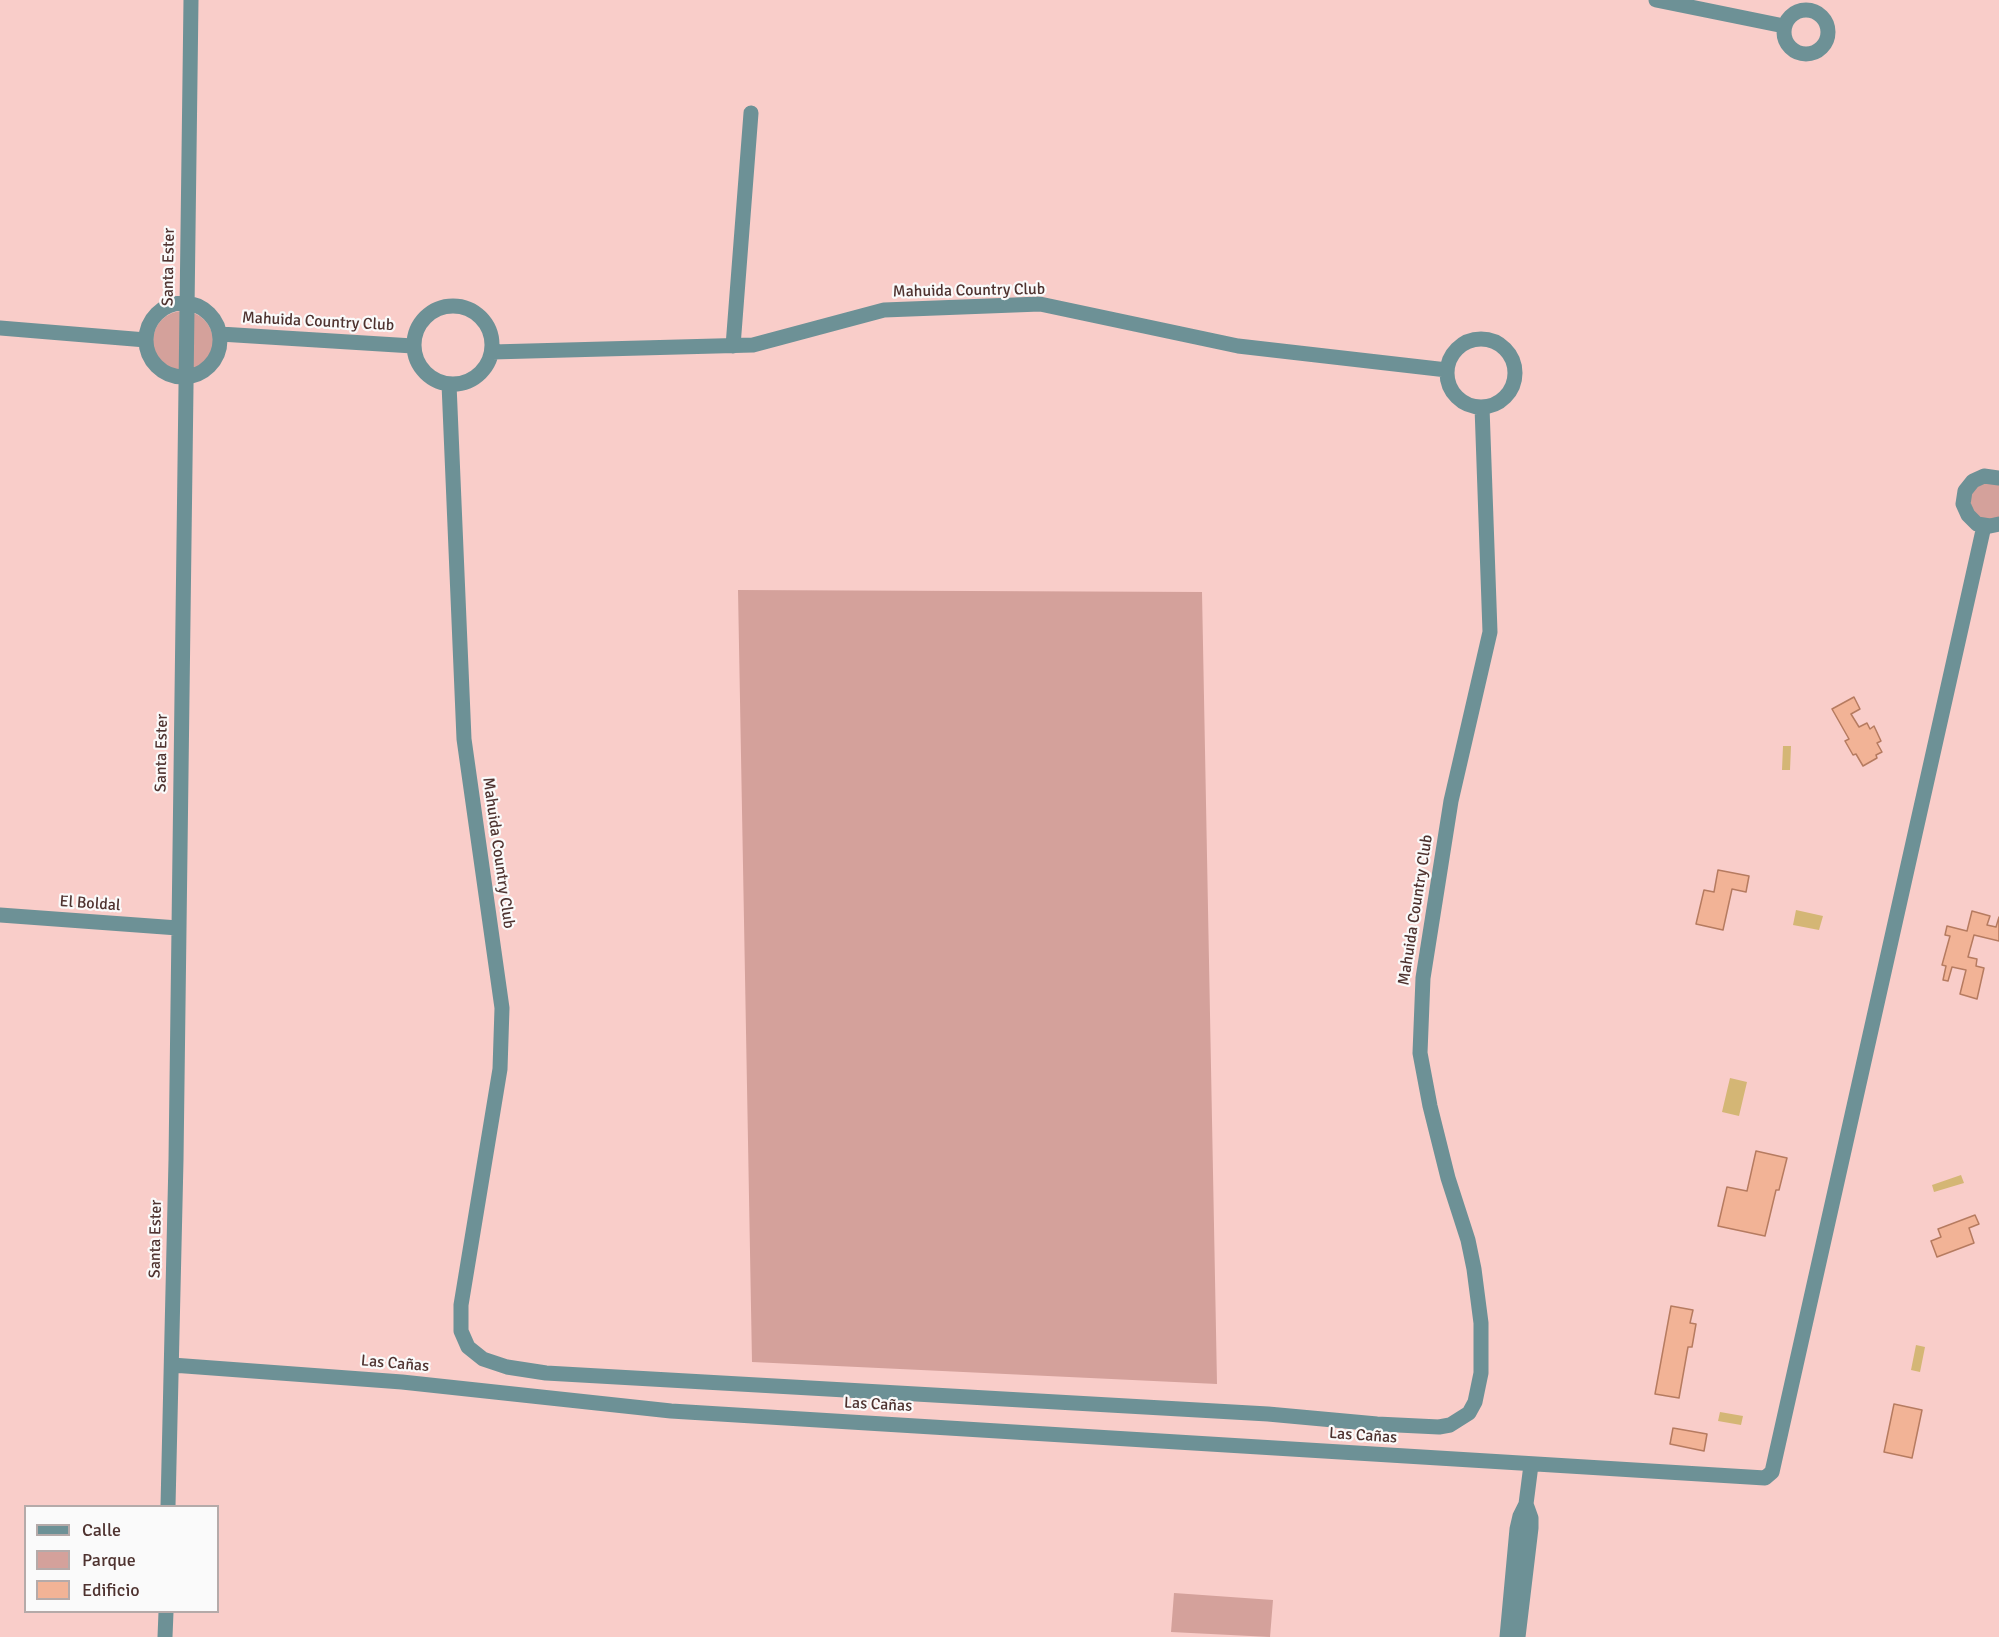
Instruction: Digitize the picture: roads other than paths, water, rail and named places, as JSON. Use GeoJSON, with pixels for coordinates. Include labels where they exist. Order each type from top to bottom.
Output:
{"type":"FeatureCollection","features":[{"type":"Feature","properties":{"kind":"street","name":"Santa Ester"},"geometry":{"type":"LineString","coordinates":[[168,1505],[172,1365],[191,0]]}},
{"type":"Feature","properties":{"kind":"street"},"geometry":{"type":"LineString","coordinates":[[1656,0],[1784,26]]}},
{"type":"Feature","properties":{"kind":"street"},"geometry":{"type":"LineString","coordinates":[[1811,5],[1826,24],[1826,39],[1817,50],[1810,53],[1796,51],[1786,40],[1784,26],[1791,15],[1811,5]]}},
{"type":"Feature","properties":{"kind":"street"},"geometry":{"type":"LineString","coordinates":[[733,346],[751,112]]}},
{"type":"Feature","properties":{"kind":"street"},"geometry":{"type":"LineString","coordinates":[[186,303],[198,306],[216,322],[220,334],[220,346],[216,358],[198,375],[185,378],[173,376],[162,371],[153,363],[147,352],[148,327],[163,309],[174,304],[186,303]]}},
{"type":"Feature","properties":{"kind":"street","name":"Mahuida Country Club"},"geometry":{"type":"LineString","coordinates":[[492,352],[753,345],[884,310],[1040,304],[1238,346],[1447,369]]}},
{"type":"Feature","properties":{"kind":"street"},"geometry":{"type":"LineString","coordinates":[[450,305],[462,306],[473,311],[486,323],[492,340],[492,352],[481,373],[472,380],[460,384],[449,384],[438,381],[420,367],[413,346],[415,333],[428,314],[438,308],[450,305]]}},
{"type":"Feature","properties":{"kind":"street"},"geometry":{"type":"LineString","coordinates":[[0,328],[146,340]]}},
{"type":"Feature","properties":{"kind":"street","name":"Mahuida Country Club"},"geometry":{"type":"LineString","coordinates":[[220,334],[413,346]]}},
{"type":"Feature","properties":{"kind":"street"},"geometry":{"type":"LineString","coordinates":[[1485,339],[1498,343],[1507,351],[1514,364],[1515,376],[1510,390],[1503,399],[1482,407],[1460,400],[1450,388],[1447,369],[1450,358],[1460,346],[1473,340],[1485,339]]}},
{"type":"Feature","properties":{"kind":"street","name":"Mahuida Country Club"},"geometry":{"type":"LineString","coordinates":[[449,384],[464,739],[502,1008],[500,1069],[461,1305],[460,1323],[463,1339],[468,1347],[483,1359],[507,1367],[546,1373],[1268,1414],[1388,1425],[1450,1425],[1469,1413],[1475,1402],[1481,1373],[1479,1298],[1468,1240],[1448,1178],[1430,1106],[1420,1053],[1420,1015],[1423,978],[1451,801],[1490,632],[1482,407]]}},
{"type":"Feature","properties":{"kind":"street"},"geometry":{"type":"LineString","coordinates":[[1991,525],[1972,520],[1965,510],[1965,491],[1978,478],[1991,476],[1999,478]]}},
{"type":"Feature","properties":{"kind":"street","name":"Las Cañas"},"geometry":{"type":"LineString","coordinates":[[172,1365],[402,1382],[671,1411],[1765,1479],[1772,1472],[1991,525]]}},
{"type":"Feature","properties":{"kind":"street","name":"El Boldal"},"geometry":{"type":"LineString","coordinates":[[0,915],[178,928]]}},
{"type":"Feature","properties":{"kind":"street"},"geometry":{"type":"LineString","coordinates":[[1507,1637],[1517,1529],[1526,1504],[1531,1465]]}},
{"type":"Feature","properties":{"kind":"street"},"geometry":{"type":"LineString","coordinates":[[1518,1637],[1531,1518],[1526,1504]]}},
{"type":"Feature","properties":{"kind":"street"},"geometry":{"type":"LineString","coordinates":[[165,1637],[166,1613]]}}]}
